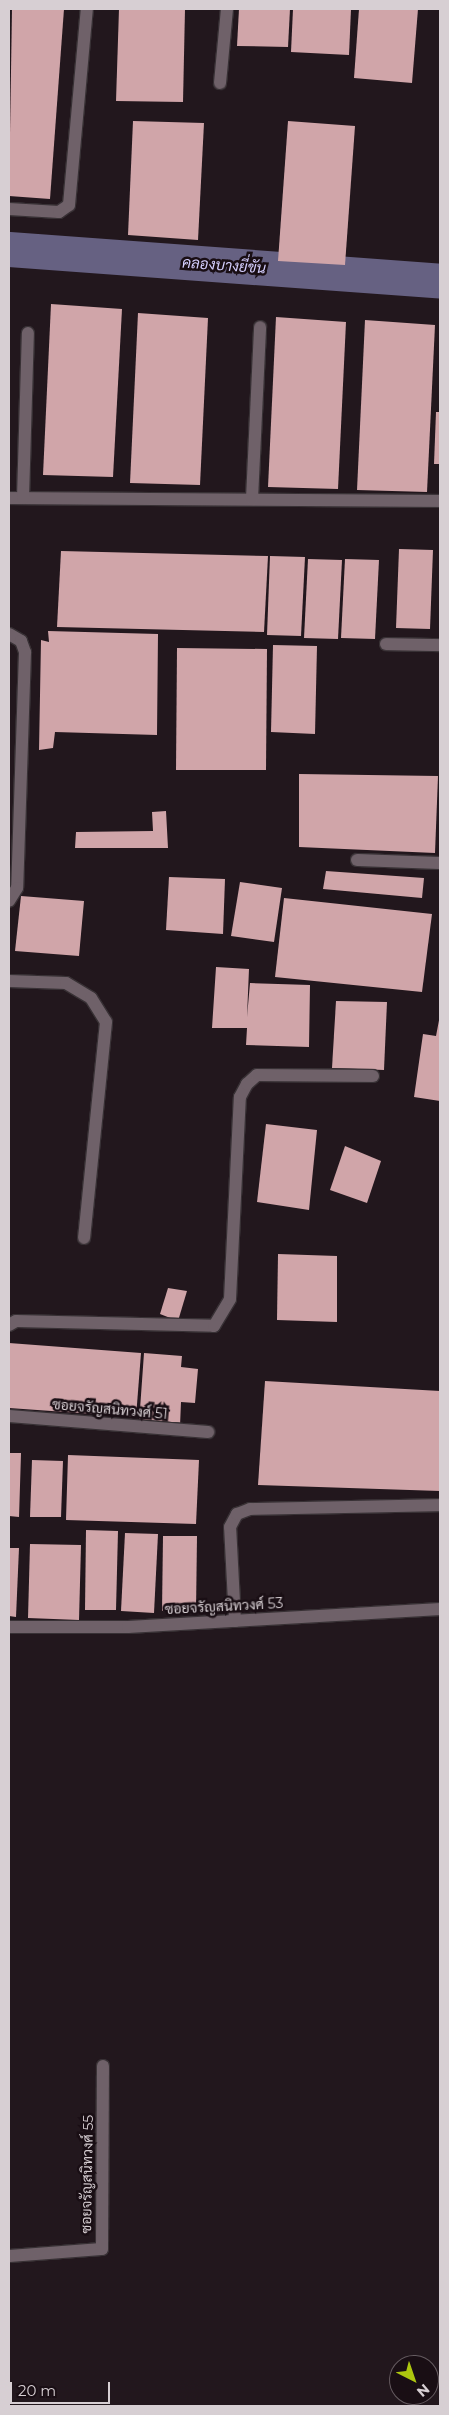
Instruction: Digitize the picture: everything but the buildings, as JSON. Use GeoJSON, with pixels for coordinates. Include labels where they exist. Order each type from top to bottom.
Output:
{"type":"FeatureCollection","features":[{"type":"Feature","properties":{"kind":"street"},"geometry":{"type":"LineString","coordinates":[[9,209],[59,212],[69,205],[86,9]]}},
{"type":"Feature","properties":{"kind":"street"},"geometry":{"type":"LineString","coordinates":[[220,82],[227,9]]}},
{"type":"Feature","properties":{"kind":"street"},"geometry":{"type":"LineString","coordinates":[[252,499],[260,327]]}},
{"type":"Feature","properties":{"kind":"street"},"geometry":{"type":"LineString","coordinates":[[23,498],[28,333]]}},
{"type":"Feature","properties":{"kind":"street"},"geometry":{"type":"LineString","coordinates":[[9,498],[440,500]]}},
{"type":"Feature","properties":{"kind":"street"},"geometry":{"type":"LineString","coordinates":[[9,634],[21,641],[25,652],[17,888],[9,901]]}},
{"type":"Feature","properties":{"kind":"street"},"geometry":{"type":"LineString","coordinates":[[386,644],[440,645]]}},
{"type":"Feature","properties":{"kind":"street"},"geometry":{"type":"LineString","coordinates":[[358,860],[440,863]]}},
{"type":"Feature","properties":{"kind":"street"},"geometry":{"type":"LineString","coordinates":[[9,981],[66,983],[91,998],[106,1022],[84,1238]]}},
{"type":"Feature","properties":{"kind":"street"},"geometry":{"type":"LineString","coordinates":[[9,1325],[16,1321],[214,1326],[230,1299],[240,1097],[246,1084],[257,1075],[373,1076]]}},
{"type":"Feature","properties":{"kind":"street","name":"ซอยจรัญสนิทวงศ์ 51"},"geometry":{"type":"LineString","coordinates":[[9,1416],[208,1432]]}},
{"type":"Feature","properties":{"kind":"street"},"geometry":{"type":"LineString","coordinates":[[235,1621],[230,1527],[237,1514],[250,1509],[440,1505]]}},
{"type":"Feature","properties":{"kind":"street","name":"ซอยจรัญสนิทวงศ์ 53"},"geometry":{"type":"LineString","coordinates":[[9,1628],[235,1621],[440,1609]]}},
{"type":"Feature","properties":{"kind":"street","name":"ซอยจรัญสนิทวงศ์ 55"},"geometry":{"type":"LineString","coordinates":[[9,2256],[102,2249],[103,2066]]}},
{"type":"Feature","properties":{"kind":"waterway","name":"คลองบางยี่ขัน"},"geometry":{"type":"LineString","coordinates":[[9,249],[440,281]]}}]}
